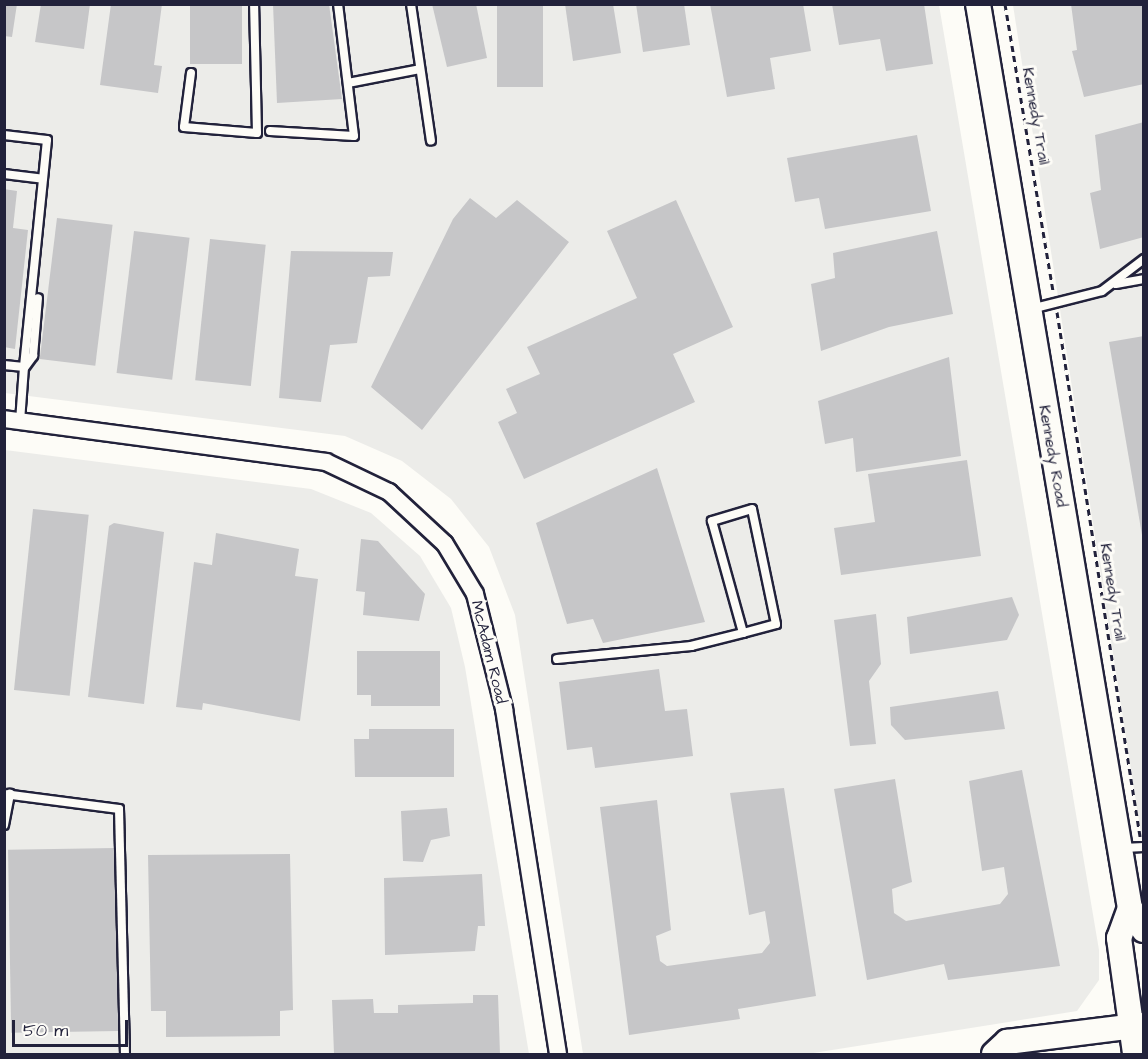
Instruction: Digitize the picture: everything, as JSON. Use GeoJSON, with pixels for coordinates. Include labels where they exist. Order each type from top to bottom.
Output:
{"type":"FeatureCollection","features":[{"type":"Feature","properties":{"kind":"main road","name":"Kennedy Road"},"geometry":{"type":"LineString","coordinates":[[978,4],[1028,310],[1135,847],[1130,908],[1119,938],[1138,1026],[1135,1054]]}},
{"type":"Feature","properties":{"kind":"main road","name":"Kennedy Road"},"geometry":{"type":"LineString","coordinates":[[1130,908],[1143,930]]}},
{"type":"Feature","properties":{"kind":"main road"},"geometry":{"type":"LineString","coordinates":[[994,1054],[1007,1042],[1138,1026]]}},
{"type":"Feature","properties":{"kind":"street","name":"McAdam Road"},"geometry":{"type":"LineString","coordinates":[[12,420],[326,462],[389,492],[445,544],[475,594],[504,709],[558,1054]]}},
{"type":"Feature","properties":{"kind":"lane"},"geometry":{"type":"LineString","coordinates":[[191,73],[184,127],[256,133],[254,4]]}},
{"type":"Feature","properties":{"kind":"lane"},"geometry":{"type":"LineString","coordinates":[[270,131],[354,136],[338,4]]}},
{"type":"Feature","properties":{"kind":"lane"},"geometry":{"type":"LineString","coordinates":[[411,4],[431,141]]}},
{"type":"Feature","properties":{"kind":"lane"},"geometry":{"type":"LineString","coordinates":[[348,83],[420,69]]}},
{"type":"Feature","properties":{"kind":"lane"},"geometry":{"type":"LineString","coordinates":[[4,135],[48,140],[24,367],[12,420]]}},
{"type":"Feature","properties":{"kind":"lane"},"geometry":{"type":"LineString","coordinates":[[4,174],[43,179]]}},
{"type":"Feature","properties":{"kind":"lane"},"geometry":{"type":"LineString","coordinates":[[1115,284],[1143,260]]}},
{"type":"Feature","properties":{"kind":"lane"},"geometry":{"type":"LineString","coordinates":[[1028,310],[1115,284],[1143,279]]}},
{"type":"Feature","properties":{"kind":"lane"},"geometry":{"type":"LineString","coordinates":[[24,367],[33,356],[38,298]]}},
{"type":"Feature","properties":{"kind":"lane"},"geometry":{"type":"LineString","coordinates":[[4,365],[24,367]]}},
{"type":"Feature","properties":{"kind":"lane"},"geometry":{"type":"LineString","coordinates":[[557,659],[691,646],[743,633],[776,624],[752,509],[711,521],[743,633]]}},
{"type":"Feature","properties":{"kind":"lane"},"geometry":{"type":"LineString","coordinates":[[4,825],[8,794],[119,809],[125,1054]]}},
{"type":"Feature","properties":{"kind":"path","name":"Kennedy Trail"},"geometry":{"type":"LineString","coordinates":[[1005,4],[1050,267]]}},
{"type":"Feature","properties":{"kind":"path","name":"Kennedy Trail"},"geometry":{"type":"LineString","coordinates":[[1059,332],[1135,847]]}},
{"type":"Feature","properties":{"kind":"shaded area"},"geometry":{"type":"Polygon","coordinates":[[[5,5],[939,5],[1099,950],[1099,980],[1077,1011],[807,1054],[583,1054],[515,615],[489,547],[451,499],[402,461],[345,436],[5,393],[5,5]]]}},
{"type":"Feature","properties":{"kind":"shaded area"},"geometry":{"type":"Polygon","coordinates":[[[1013,5],[1143,5],[1143,846],[1138,815],[1013,5]]]}},
{"type":"Feature","properties":{"kind":"shaded area"},"geometry":{"type":"Polygon","coordinates":[[[5,450],[311,489],[371,513],[420,556],[451,608],[465,667],[529,1054],[5,1054],[5,450]]]}},
{"type":"Feature","properties":{"kind":"building"},"geometry":{"type":"Polygon","coordinates":[[[4,4],[17,4],[12,37],[4,36],[4,4]]]}},
{"type":"Feature","properties":{"kind":"building"},"geometry":{"type":"Polygon","coordinates":[[[41,4],[90,4],[84,49],[35,42],[41,4]]]}},
{"type":"Feature","properties":{"kind":"building"},"geometry":{"type":"Polygon","coordinates":[[[111,4],[162,4],[154,65],[162,66],[158,93],[100,85],[111,4]]]}},
{"type":"Feature","properties":{"kind":"building"},"geometry":{"type":"Polygon","coordinates":[[[190,4],[242,4],[242,64],[190,64],[190,4]]]}},
{"type":"Feature","properties":{"kind":"building"},"geometry":{"type":"Polygon","coordinates":[[[273,4],[329,4],[342,99],[277,103],[273,4]]]}},
{"type":"Feature","properties":{"kind":"building"},"geometry":{"type":"Polygon","coordinates":[[[432,4],[476,4],[487,58],[447,67],[432,4]]]}},
{"type":"Feature","properties":{"kind":"building"},"geometry":{"type":"Polygon","coordinates":[[[497,4],[543,4],[543,87],[497,87],[497,4]]]}},
{"type":"Feature","properties":{"kind":"building"},"geometry":{"type":"Polygon","coordinates":[[[565,4],[613,4],[621,53],[573,61],[565,4]]]}},
{"type":"Feature","properties":{"kind":"building"},"geometry":{"type":"Polygon","coordinates":[[[636,4],[684,4],[690,45],[643,52],[636,4]]]}},
{"type":"Feature","properties":{"kind":"building"},"geometry":{"type":"Polygon","coordinates":[[[710,4],[803,4],[811,51],[770,58],[775,89],[727,97],[710,4]]]}},
{"type":"Feature","properties":{"kind":"building"},"geometry":{"type":"Polygon","coordinates":[[[832,4],[924,4],[933,64],[886,71],[880,39],[839,45],[832,4]]]}},
{"type":"Feature","properties":{"kind":"building"},"geometry":{"type":"Polygon","coordinates":[[[1071,4],[1144,4],[1144,84],[1084,97],[1072,51],[1077,50],[1071,4]]]}},
{"type":"Feature","properties":{"kind":"building"},"geometry":{"type":"Polygon","coordinates":[[[1144,122],[1144,237],[1100,249],[1090,193],[1101,190],[1095,135],[1144,122]]]}},
{"type":"Feature","properties":{"kind":"building"},"geometry":{"type":"Polygon","coordinates":[[[917,135],[931,211],[825,229],[819,198],[795,202],[787,158],[917,135]]]}},
{"type":"Feature","properties":{"kind":"building"},"geometry":{"type":"Polygon","coordinates":[[[4,189],[17,191],[13,228],[28,230],[15,349],[4,347],[4,189]]]}},
{"type":"Feature","properties":{"kind":"building"},"geometry":{"type":"Polygon","coordinates":[[[470,198],[496,218],[517,200],[569,242],[422,430],[371,387],[453,219],[470,198]]]}},
{"type":"Feature","properties":{"kind":"building"},"geometry":{"type":"Polygon","coordinates":[[[676,200],[733,327],[673,354],[695,402],[524,479],[498,422],[517,413],[506,389],[540,374],[527,347],[637,298],[607,231],[676,200]]]}},
{"type":"Feature","properties":{"kind":"building"},"geometry":{"type":"Polygon","coordinates":[[[57,218],[113,225],[95,366],[40,359],[57,218]]]}},
{"type":"Feature","properties":{"kind":"building"},"geometry":{"type":"Polygon","coordinates":[[[134,231],[190,238],[172,380],[117,373],[134,231]]]}},
{"type":"Feature","properties":{"kind":"building"},"geometry":{"type":"Polygon","coordinates":[[[937,231],[953,314],[889,327],[821,351],[811,284],[835,278],[833,253],[937,231]]]}},
{"type":"Feature","properties":{"kind":"building"},"geometry":{"type":"Polygon","coordinates":[[[210,239],[266,245],[251,386],[195,380],[210,239]]]}},
{"type":"Feature","properties":{"kind":"building"},"geometry":{"type":"Polygon","coordinates":[[[291,251],[393,252],[390,276],[368,277],[357,343],[330,345],[321,402],[279,398],[291,251]]]}},
{"type":"Feature","properties":{"kind":"building"},"geometry":{"type":"Polygon","coordinates":[[[1144,336],[1144,535],[1142,535],[1109,342],[1144,336]]]}},
{"type":"Feature","properties":{"kind":"building"},"geometry":{"type":"Polygon","coordinates":[[[949,357],[961,456],[856,472],[853,438],[825,444],[818,401],[949,357]]]}},
{"type":"Feature","properties":{"kind":"building"},"geometry":{"type":"Polygon","coordinates":[[[967,460],[981,556],[841,575],[834,528],[875,522],[868,474],[967,460]]]}},
{"type":"Feature","properties":{"kind":"building"},"geometry":{"type":"Polygon","coordinates":[[[657,468],[705,622],[603,643],[593,619],[567,624],[536,523],[657,468]]]}},
{"type":"Feature","properties":{"kind":"building"},"geometry":{"type":"Polygon","coordinates":[[[33,509],[89,515],[70,696],[14,690],[33,509]]]}},
{"type":"Feature","properties":{"kind":"building"},"geometry":{"type":"Polygon","coordinates":[[[114,523],[164,532],[144,704],[88,697],[109,526],[114,523]]]}},
{"type":"Feature","properties":{"kind":"building"},"geometry":{"type":"Polygon","coordinates":[[[216,533],[299,549],[295,576],[318,579],[300,721],[203,703],[202,710],[176,707],[194,562],[212,565],[216,533]]]}},
{"type":"Feature","properties":{"kind":"building"},"geometry":{"type":"Polygon","coordinates":[[[361,539],[378,541],[425,594],[419,621],[363,615],[365,592],[356,591],[361,539]]]}},
{"type":"Feature","properties":{"kind":"building"},"geometry":{"type":"Polygon","coordinates":[[[1012,597],[1019,615],[1007,640],[910,654],[907,617],[1012,597]]]}},
{"type":"Feature","properties":{"kind":"building"},"geometry":{"type":"Polygon","coordinates":[[[876,614],[881,664],[869,681],[876,744],[850,746],[834,620],[876,614]]]}},
{"type":"Feature","properties":{"kind":"building"},"geometry":{"type":"Polygon","coordinates":[[[357,651],[440,651],[440,706],[371,706],[371,695],[357,695],[357,651]]]}},
{"type":"Feature","properties":{"kind":"building"},"geometry":{"type":"Polygon","coordinates":[[[659,669],[665,711],[687,709],[693,756],[595,768],[592,747],[567,750],[559,682],[659,669]]]}},
{"type":"Feature","properties":{"kind":"building"},"geometry":{"type":"Polygon","coordinates":[[[998,691],[1005,729],[905,740],[891,725],[890,707],[998,691]]]}},
{"type":"Feature","properties":{"kind":"building"},"geometry":{"type":"Polygon","coordinates":[[[369,729],[454,729],[454,777],[355,777],[354,739],[369,739],[369,729]]]}},
{"type":"Feature","properties":{"kind":"building"},"geometry":{"type":"Polygon","coordinates":[[[1022,770],[1060,966],[948,980],[944,964],[867,980],[834,789],[895,779],[912,882],[892,889],[894,913],[906,921],[1000,904],[1008,894],[1004,867],[982,871],[969,781],[1022,770]]]}},
{"type":"Feature","properties":{"kind":"building"},"geometry":{"type":"Polygon","coordinates":[[[784,788],[816,996],[738,1009],[740,1019],[629,1035],[600,807],[657,800],[671,930],[656,936],[660,961],[667,966],[762,953],[770,943],[765,911],[749,915],[730,793],[784,788]]]}},
{"type":"Feature","properties":{"kind":"building"},"geometry":{"type":"Polygon","coordinates":[[[447,808],[450,836],[431,840],[423,862],[403,861],[401,811],[447,808]]]}},
{"type":"Feature","properties":{"kind":"building"},"geometry":{"type":"Polygon","coordinates":[[[115,848],[118,1031],[11,1033],[8,850],[115,848]]]}},
{"type":"Feature","properties":{"kind":"building"},"geometry":{"type":"Polygon","coordinates":[[[290,854],[293,1010],[280,1011],[280,1036],[166,1037],[166,1011],[151,1011],[148,855],[290,854]]]}},
{"type":"Feature","properties":{"kind":"building"},"geometry":{"type":"Polygon","coordinates":[[[482,874],[485,926],[478,926],[475,951],[385,955],[384,878],[482,874]]]}},
{"type":"Feature","properties":{"kind":"building"},"geometry":{"type":"Polygon","coordinates":[[[473,995],[498,995],[500,1054],[334,1054],[332,1000],[373,999],[374,1013],[398,1013],[398,1005],[473,1003],[473,995]]]}}]}
